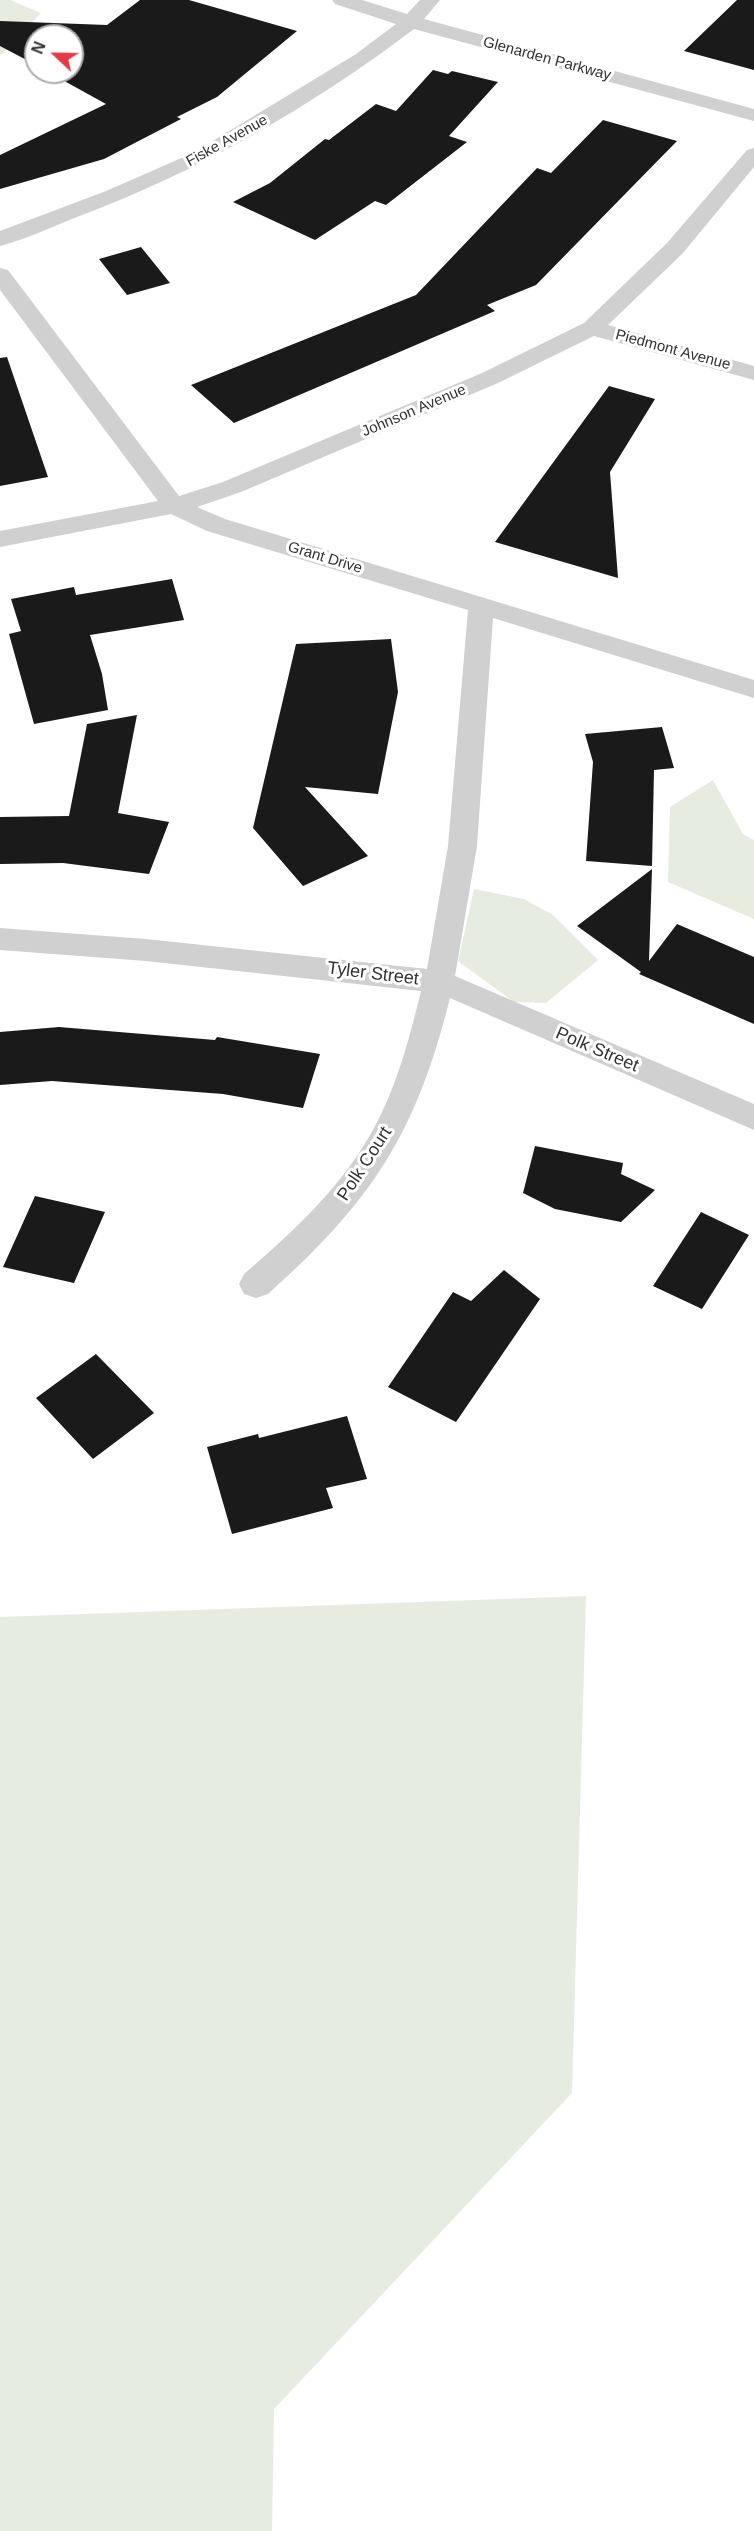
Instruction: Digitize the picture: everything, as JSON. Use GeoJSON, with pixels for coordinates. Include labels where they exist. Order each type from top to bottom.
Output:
{"type":"FeatureCollection","features":[{"type":"Feature","properties":{"kind":"street","name":"Glenarden Parkway"},"geometry":{"type":"LineString","coordinates":[[342,0],[411,22],[754,115]]}},
{"type":"Feature","properties":{"kind":"street","name":"Fiske Avenue"},"geometry":{"type":"LineString","coordinates":[[0,239],[114,196],[200,157],[321,86],[363,58],[411,22],[430,0]]}},
{"type":"Feature","properties":{"kind":"street","name":"Johnson Avenue"},"geometry":{"type":"LineString","coordinates":[[0,539],[174,506],[232,487],[367,432],[490,378],[592,328],[675,248],[754,154]]}},
{"type":"Feature","properties":{"kind":"street","name":"Grant Drive"},"geometry":{"type":"LineString","coordinates":[[0,275],[174,506],[216,525],[754,689]]}},
{"type":"Feature","properties":{"kind":"street","name":"Piedmont Avenue"},"geometry":{"type":"LineString","coordinates":[[592,328],[754,373]]}},
{"type":"Feature","properties":{"kind":"street","name":"Tyler Street"},"geometry":{"type":"LineString","coordinates":[[0,939],[146,950],[441,982],[462,843],[482,606]]}},
{"type":"Feature","properties":{"kind":"street","name":"Polk Street"},"geometry":{"type":"LineString","coordinates":[[441,982],[754,1118]]}},
{"type":"Feature","properties":{"kind":"street","name":"Polk Court"},"geometry":{"type":"LineString","coordinates":[[256,1284],[296,1249],[336,1208],[390,1130],[427,1034],[441,982]]}},
{"type":"Feature","properties":{"kind":"shaded area"},"geometry":{"type":"Polygon","coordinates":[[[0,0],[10,0],[41,13],[31,24],[24,24],[24,31],[0,56],[0,0]]]}},
{"type":"Feature","properties":{"kind":"shaded area"},"geometry":{"type":"Polygon","coordinates":[[[713,780],[743,834],[754,840],[754,919],[668,882],[670,807],[713,780]]]}},
{"type":"Feature","properties":{"kind":"shaded area"},"geometry":{"type":"Polygon","coordinates":[[[474,889],[524,899],[553,915],[598,960],[546,1003],[514,1002],[458,961],[474,889]]]}},
{"type":"Feature","properties":{"kind":"shaded area"},"geometry":{"type":"Polygon","coordinates":[[[586,1596],[572,2093],[274,2409],[272,2531],[0,2531],[0,1617],[586,1596]]]}},
{"type":"Feature","properties":{"kind":"building"},"geometry":{"type":"Polygon","coordinates":[[[140,0],[189,0],[297,31],[217,97],[177,117],[181,119],[104,159],[0,189],[0,155],[106,104],[70,84],[84,84],[84,24],[107,25],[140,0]]]}},
{"type":"Feature","properties":{"kind":"building"},"geometry":{"type":"Polygon","coordinates":[[[737,0],[754,0],[754,70],[684,51],[737,0]]]}},
{"type":"Feature","properties":{"kind":"building"},"geometry":{"type":"Polygon","coordinates":[[[0,21],[80,24],[24,24],[24,59],[0,46],[0,21]]]}},
{"type":"Feature","properties":{"kind":"building"},"geometry":{"type":"Polygon","coordinates":[[[433,70],[448,74],[452,71],[498,82],[449,136],[467,142],[386,205],[375,201],[315,240],[233,202],[270,183],[325,139],[329,140],[376,104],[396,111],[433,70]]]}},
{"type":"Feature","properties":{"kind":"building"},"geometry":{"type":"Polygon","coordinates":[[[603,120],[677,141],[536,285],[487,305],[495,311],[234,423],[191,385],[416,295],[537,168],[551,173],[603,120]]]}},
{"type":"Feature","properties":{"kind":"building"},"geometry":{"type":"Polygon","coordinates":[[[141,247],[170,283],[127,295],[99,259],[141,247]]]}},
{"type":"Feature","properties":{"kind":"building"},"geometry":{"type":"Polygon","coordinates":[[[7,357],[48,477],[0,486],[0,358],[7,357]]]}},
{"type":"Feature","properties":{"kind":"building"},"geometry":{"type":"Polygon","coordinates":[[[609,386],[655,399],[610,472],[618,578],[495,542],[609,386]]]}},
{"type":"Feature","properties":{"kind":"building"},"geometry":{"type":"Polygon","coordinates":[[[172,579],[184,620],[90,635],[102,674],[108,710],[34,724],[9,634],[21,631],[11,599],[74,587],[76,595],[172,579]]]}},
{"type":"Feature","properties":{"kind":"building"},"geometry":{"type":"Polygon","coordinates":[[[391,639],[398,692],[378,794],[305,787],[368,856],[303,886],[253,828],[296,644],[391,639]]]}},
{"type":"Feature","properties":{"kind":"building"},"geometry":{"type":"Polygon","coordinates":[[[137,715],[118,813],[169,822],[149,874],[63,863],[0,864],[0,817],[69,816],[87,724],[137,715]]]}},
{"type":"Feature","properties":{"kind":"building"},"geometry":{"type":"Polygon","coordinates":[[[662,727],[674,768],[654,770],[652,866],[586,861],[593,762],[585,734],[662,727]]]}},
{"type":"Feature","properties":{"kind":"building"},"geometry":{"type":"Polygon","coordinates":[[[652,869],[649,961],[677,924],[754,957],[754,1024],[639,974],[641,972],[577,926],[652,869]]]}},
{"type":"Feature","properties":{"kind":"building"},"geometry":{"type":"Polygon","coordinates":[[[59,1027],[215,1040],[217,1037],[320,1054],[303,1108],[223,1094],[52,1081],[0,1085],[0,1032],[59,1027]]]}},
{"type":"Feature","properties":{"kind":"building"},"geometry":{"type":"Polygon","coordinates":[[[535,1146],[623,1163],[621,1174],[655,1190],[621,1222],[555,1209],[523,1193],[535,1146]]]}},
{"type":"Feature","properties":{"kind":"building"},"geometry":{"type":"Polygon","coordinates":[[[35,1196],[105,1212],[74,1283],[3,1267],[35,1196]]]}},
{"type":"Feature","properties":{"kind":"building"},"geometry":{"type":"Polygon","coordinates":[[[701,1212],[749,1235],[702,1309],[653,1286],[701,1212]]]}},
{"type":"Feature","properties":{"kind":"building"},"geometry":{"type":"Polygon","coordinates":[[[504,1270],[540,1299],[456,1422],[388,1387],[453,1292],[471,1301],[504,1270]]]}},
{"type":"Feature","properties":{"kind":"building"},"geometry":{"type":"Polygon","coordinates":[[[96,1354],[154,1413],[93,1459],[36,1398],[96,1354]]]}},
{"type":"Feature","properties":{"kind":"building"},"geometry":{"type":"Polygon","coordinates":[[[347,1416],[367,1479],[326,1488],[333,1508],[232,1534],[207,1447],[258,1434],[259,1438],[347,1416]]]}}]}
